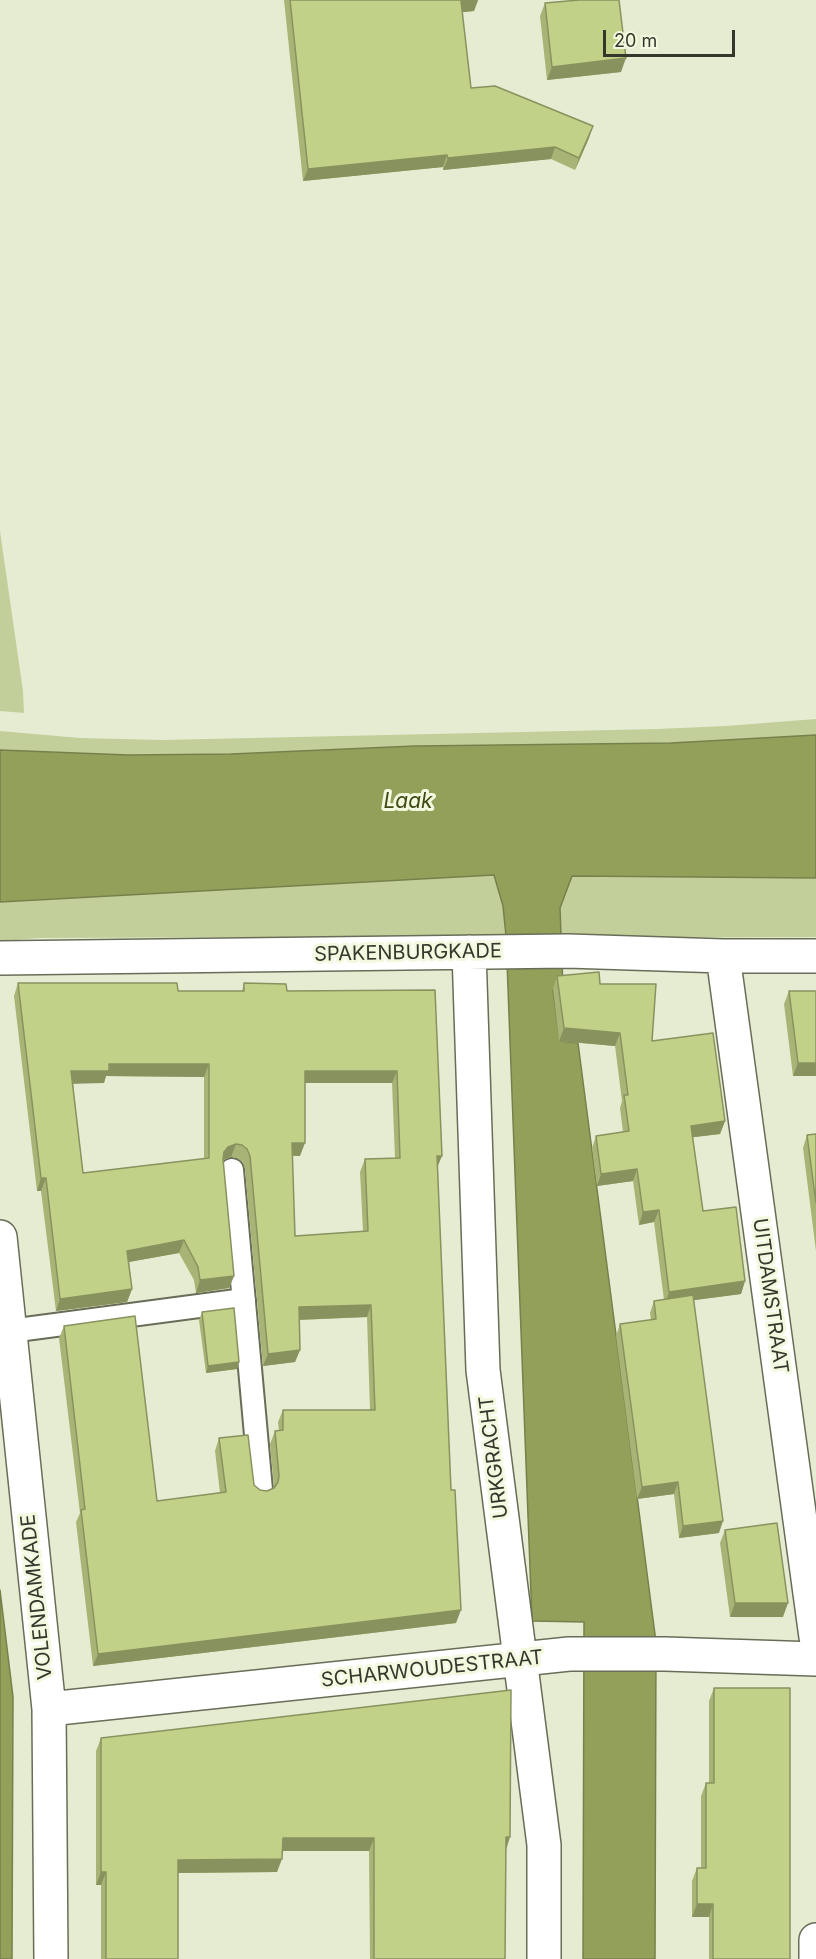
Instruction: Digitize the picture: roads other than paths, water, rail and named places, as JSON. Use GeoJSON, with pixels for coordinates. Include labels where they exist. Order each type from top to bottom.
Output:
{"type":"FeatureCollection","features":[{"type":"Feature","properties":{"kind":"street","name":"SPAKENBURGKADE"},"geometry":{"type":"LineString","coordinates":[[0,958],[568,951],[723,956],[816,956]]}},
{"type":"Feature","properties":{"kind":"street","name":"URKGRACHT"},"geometry":{"type":"LineString","coordinates":[[469,952],[483,1370],[544,1845],[544,1959]]}},
{"type":"Feature","properties":{"kind":"street","name":"UITDAMSTRAAT"},"geometry":{"type":"LineString","coordinates":[[723,956],[816,1637]]}},
{"type":"Feature","properties":{"kind":"street","name":"VOLENDAMKADE"},"geometry":{"type":"LineString","coordinates":[[0,1237],[49,1709],[51,1959]]}},
{"type":"Feature","properties":{"kind":"street","name":"SCHARWOUDESTRAAT"},"geometry":{"type":"LineString","coordinates":[[49,1709],[569,1654],[665,1654],[816,1659]]}},
{"type":"Feature","properties":{"kind":"street"},"geometry":{"type":"LineString","coordinates":[[816,1940],[816,1959]]}},
{"type":"Feature","properties":{"kind":"lane"},"geometry":{"type":"LineString","coordinates":[[232,1170],[261,1490]]}},
{"type":"Feature","properties":{"kind":"lane"},"geometry":{"type":"LineString","coordinates":[[10,1331],[244,1299]]}},
{"type":"Feature","properties":{"kind":"water","name":"Laak"},"geometry":{"type":"Polygon","coordinates":[[[816,735],[816,878],[572,876],[560,908],[563,988],[553,990],[559,1036],[561,1036],[561,1041],[578,1043],[656,1642],[655,1959],[583,1959],[584,1622],[532,1621],[506,936],[503,906],[494,875],[0,902],[0,750],[128,755],[231,754],[415,746],[671,743],[816,735]]]}},
{"type":"Feature","properties":{"kind":"water"},"geometry":{"type":"Polygon","coordinates":[[[0,1590],[13,1697],[12,1959],[0,1959],[0,1590]]]}}]}
